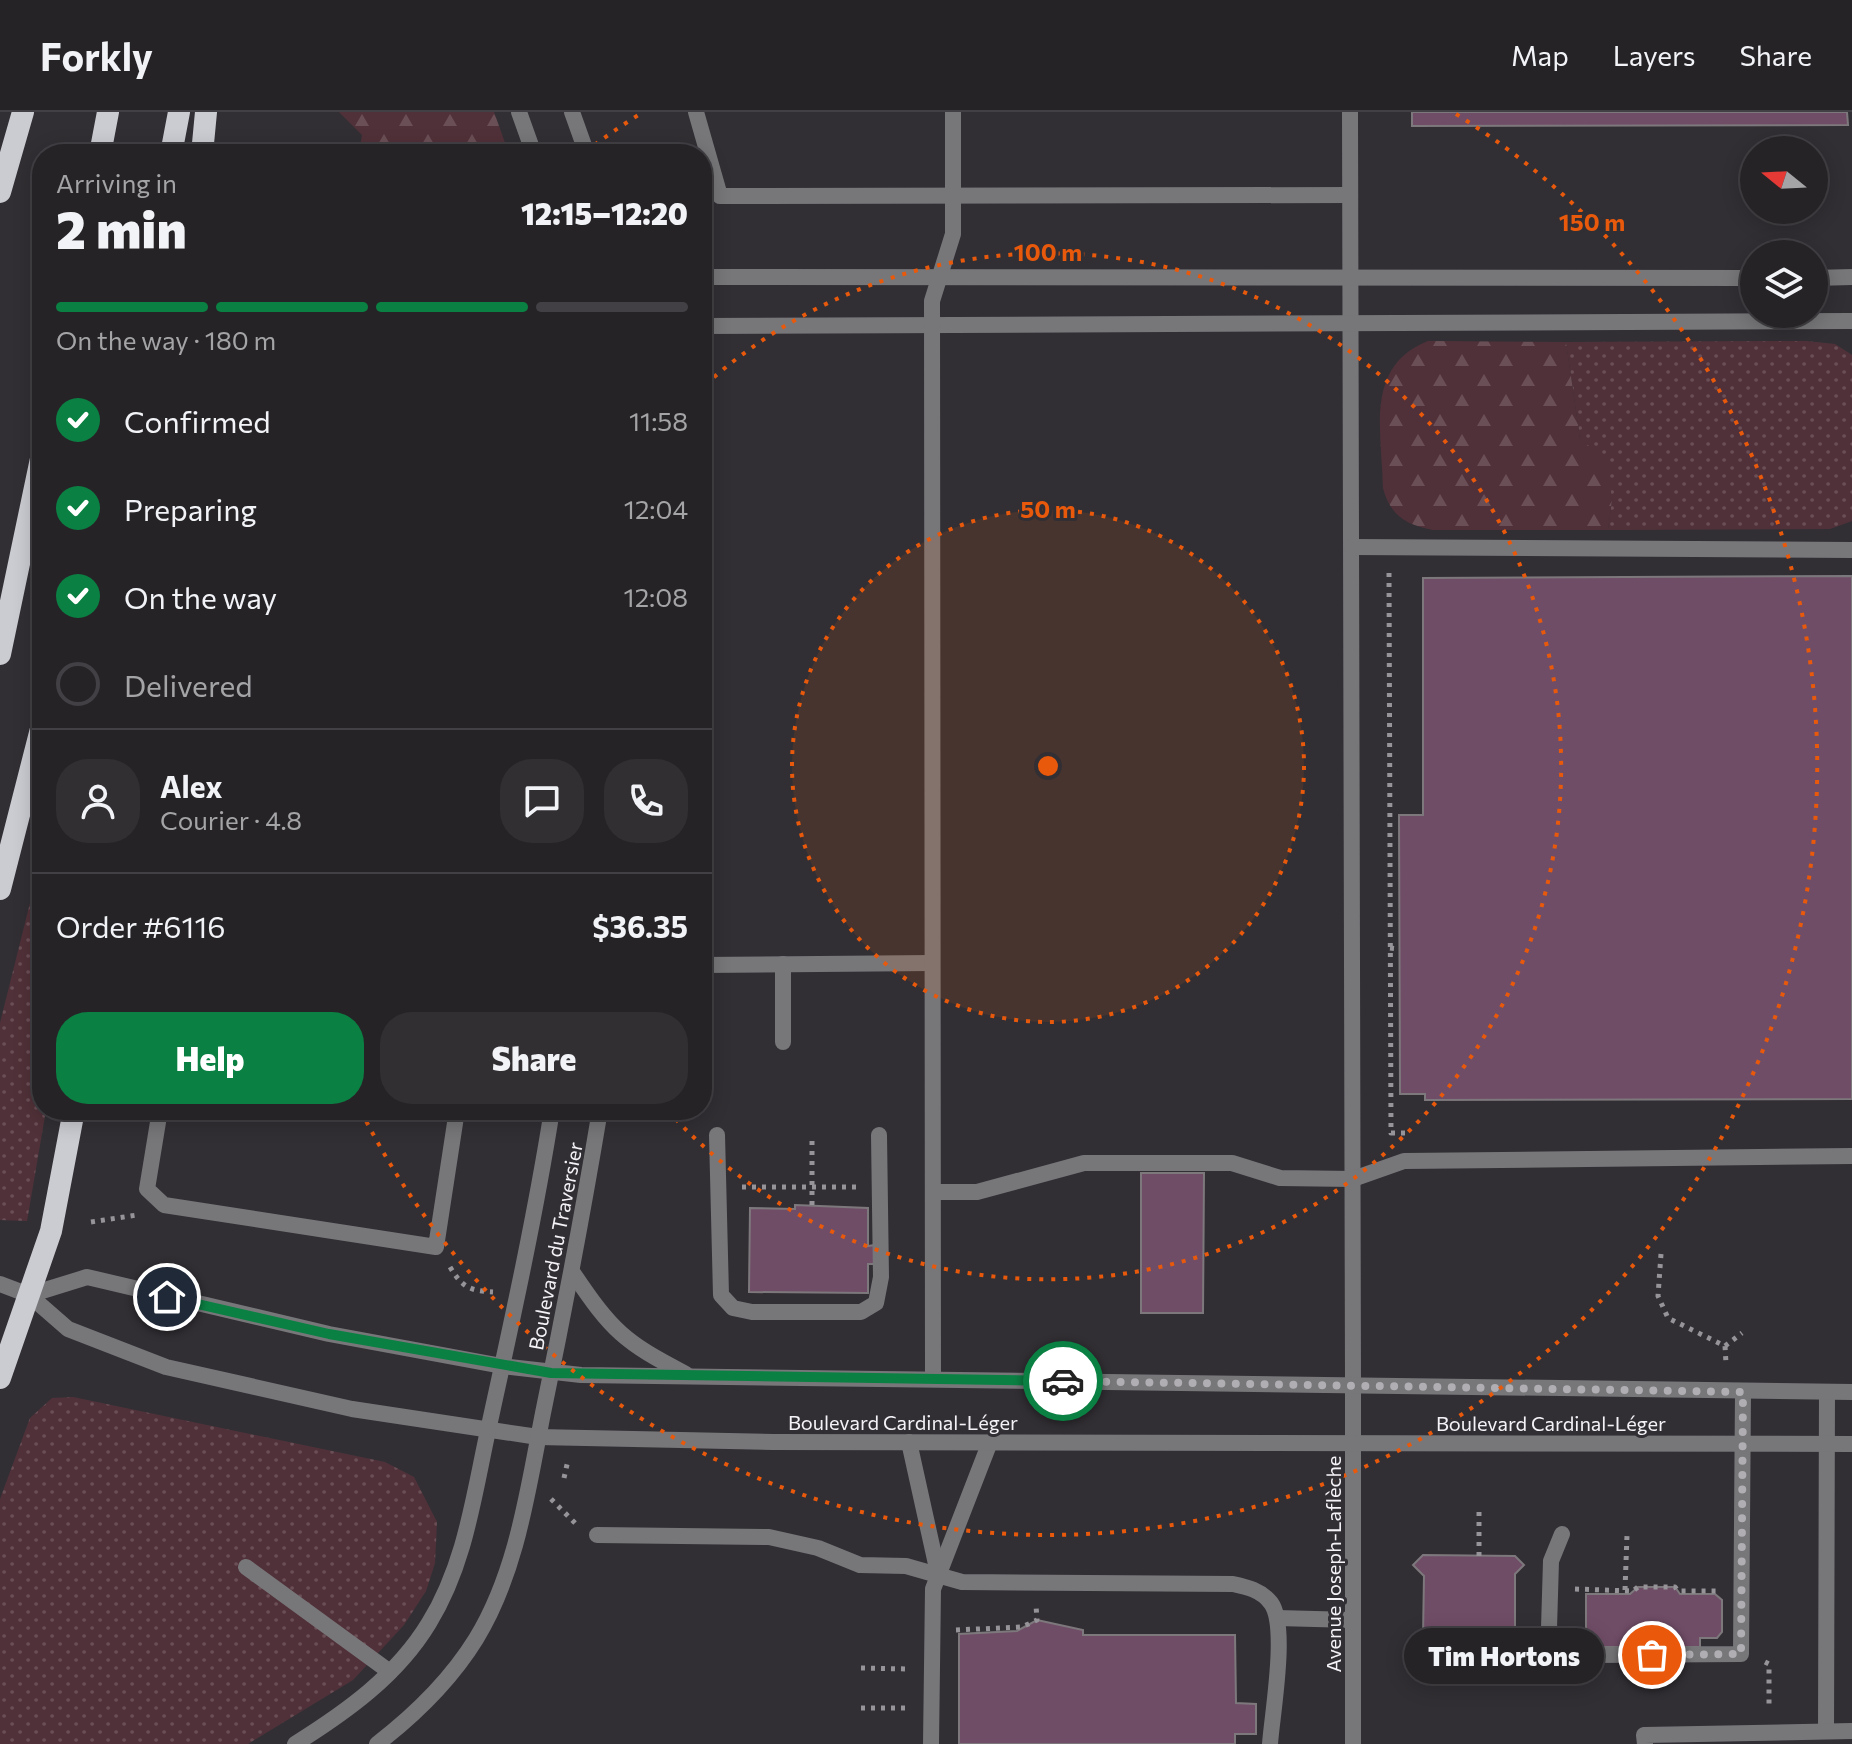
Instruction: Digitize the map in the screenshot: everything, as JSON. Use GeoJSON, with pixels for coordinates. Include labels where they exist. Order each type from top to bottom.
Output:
{"type":"FeatureCollection","features":[{"type":"Feature","properties":{"kind":"highway"},"geometry":{"type":"LineString","coordinates":[[0,192],[23,112]]}},
{"type":"Feature","properties":{"kind":"highway"},"geometry":{"type":"LineString","coordinates":[[102,144],[108,112]]}},
{"type":"Feature","properties":{"kind":"highway"},"geometry":{"type":"LineString","coordinates":[[173,144],[179,112]]}},
{"type":"Feature","properties":{"kind":"highway"},"geometry":{"type":"LineString","coordinates":[[203,144],[206,112]]}},
{"type":"Feature","properties":{"kind":"highway"},"geometry":{"type":"LineString","coordinates":[[0,654],[32,502]]}},
{"type":"Feature","properties":{"kind":"highway"},"geometry":{"type":"LineString","coordinates":[[0,889],[32,764]]}},
{"type":"Feature","properties":{"kind":"highway"},"geometry":{"type":"LineString","coordinates":[[0,1378],[57,1206],[72,1120]]}},
{"type":"Feature","properties":{"kind":"street"},"geometry":{"type":"LineString","coordinates":[[519,112],[530,144]]}},
{"type":"Feature","properties":{"kind":"street"},"geometry":{"type":"LineString","coordinates":[[572,112],[583,144]]}},
{"type":"Feature","properties":{"kind":"street"},"geometry":{"type":"LineString","coordinates":[[696,112],[705,144]]}},
{"type":"Feature","properties":{"kind":"street"},"geometry":{"type":"LineString","coordinates":[[933,1379],[931,324],[932,301],[953,234],[953,112]]}},
{"type":"Feature","properties":{"kind":"street","name":"Avenue Joseph-Laflèche"},"geometry":{"type":"LineString","coordinates":[[1350,112],[1353,1744]]}},
{"type":"Feature","properties":{"kind":"street"},"geometry":{"type":"LineString","coordinates":[[712,168],[720,196],[1350,195]]}},
{"type":"Feature","properties":{"kind":"street"},"geometry":{"type":"LineString","coordinates":[[712,277],[1351,275],[1740,278]]}},
{"type":"Feature","properties":{"kind":"street"},"geometry":{"type":"LineString","coordinates":[[1828,278],[1852,277]]}},
{"type":"Feature","properties":{"kind":"street"},"geometry":{"type":"LineString","coordinates":[[712,326],[1852,321]]}},
{"type":"Feature","properties":{"kind":"street"},"geometry":{"type":"LineString","coordinates":[[1352,547],[1852,550]]}},
{"type":"Feature","properties":{"kind":"street"},"geometry":{"type":"LineString","coordinates":[[712,965],[932,963]]}},
{"type":"Feature","properties":{"kind":"street"},"geometry":{"type":"LineString","coordinates":[[783,964],[783,1042]]}},
{"type":"Feature","properties":{"kind":"street"},"geometry":{"type":"LineString","coordinates":[[158,1120],[147,1189],[164,1205],[436,1247],[455,1120]]}},
{"type":"Feature","properties":{"kind":"street","name":"Boulevard du Traversier"},"geometry":{"type":"LineString","coordinates":[[295,1744],[350,1707],[390,1672],[428,1625],[454,1573],[532,1236],[550,1120]]}},
{"type":"Feature","properties":{"kind":"street","name":"Boulevard du Traversier"},"geometry":{"type":"LineString","coordinates":[[377,1744],[435,1694],[476,1639],[508,1570],[573,1273],[598,1120]]}},
{"type":"Feature","properties":{"kind":"street"},"geometry":{"type":"LineString","coordinates":[[717,1135],[721,1295],[733,1308],[752,1312],[861,1312],[876,1303],[881,1277],[879,1135]]}},
{"type":"Feature","properties":{"kind":"street"},"geometry":{"type":"LineString","coordinates":[[933,1192],[977,1192],[1084,1163],[1232,1163],[1280,1178],[1353,1179],[1404,1161],[1852,1156]]}},
{"type":"Feature","properties":{"kind":"street"},"geometry":{"type":"LineString","coordinates":[[573,1273],[605,1321],[627,1341],[691,1377]]}},
{"type":"Feature","properties":{"kind":"street","name":"Boulevard Cardinal-Léger"},"geometry":{"type":"LineString","coordinates":[[29,1295],[87,1277],[233,1314],[551,1373],[1852,1392]]}},
{"type":"Feature","properties":{"kind":"street","name":"Boulevard Cardinal-Léger"},"geometry":{"type":"LineString","coordinates":[[0,1284],[29,1295],[68,1329],[166,1367],[352,1409],[538,1437],[909,1442],[1852,1444]]}},
{"type":"Feature","properties":{"kind":"street"},"geometry":{"type":"LineString","coordinates":[[1562,1534],[1551,1561],[1549,1628],[1562,1645],[1592,1655],[1741,1654],[1743,1392]]}},
{"type":"Feature","properties":{"kind":"street"},"geometry":{"type":"LineString","coordinates":[[1826,1731],[1827,1392]]}},
{"type":"Feature","properties":{"kind":"street"},"geometry":{"type":"LineString","coordinates":[[909,1442],[938,1574]]}},
{"type":"Feature","properties":{"kind":"street"},"geometry":{"type":"LineString","coordinates":[[931,1744],[932,1599],[938,1574],[990,1442]]}},
{"type":"Feature","properties":{"kind":"street"},"geometry":{"type":"LineString","coordinates":[[597,1535],[769,1537],[818,1548],[860,1565],[906,1566],[962,1582],[1233,1584],[1263,1595],[1273,1605],[1277,1618],[1276,1712],[1270,1744]]}},
{"type":"Feature","properties":{"kind":"street"},"geometry":{"type":"LineString","coordinates":[[246,1567],[390,1672]]}},
{"type":"Feature","properties":{"kind":"street"},"geometry":{"type":"LineString","coordinates":[[1277,1618],[1353,1620]]}},
{"type":"Feature","properties":{"kind":"street"},"geometry":{"type":"LineString","coordinates":[[1645,1744],[1644,1735],[1852,1731]]}},
{"type":"Feature","properties":{"kind":"path"},"geometry":{"type":"LineString","coordinates":[[1389,573],[1391,1133],[1418,1134]]}},
{"type":"Feature","properties":{"kind":"path"},"geometry":{"type":"LineString","coordinates":[[1390,948],[1399,949]]}},
{"type":"Feature","properties":{"kind":"path"},"geometry":{"type":"LineString","coordinates":[[812,1135],[812,1205]]}},
{"type":"Feature","properties":{"kind":"path"},"geometry":{"type":"LineString","coordinates":[[733,1187],[866,1187]]}},
{"type":"Feature","properties":{"kind":"path"},"geometry":{"type":"LineString","coordinates":[[91,1222],[144,1214],[164,1205]]}},
{"type":"Feature","properties":{"kind":"path"},"geometry":{"type":"LineString","coordinates":[[436,1247],[460,1282],[472,1291],[488,1291]]}},
{"type":"Feature","properties":{"kind":"path"},"geometry":{"type":"LineString","coordinates":[[1661,1254],[1658,1296],[1668,1318],[1725,1346]]}},
{"type":"Feature","properties":{"kind":"path"},"geometry":{"type":"LineString","coordinates":[[1725,1346],[1742,1333]]}},
{"type":"Feature","properties":{"kind":"path"},"geometry":{"type":"LineString","coordinates":[[1725,1346],[1726,1364]]}},
{"type":"Feature","properties":{"kind":"path"},"geometry":{"type":"LineString","coordinates":[[548,1497],[579,1527],[597,1535]]}},
{"type":"Feature","properties":{"kind":"path"},"geometry":{"type":"LineString","coordinates":[[1479,1508],[1479,1556]]}},
{"type":"Feature","properties":{"kind":"path"},"geometry":{"type":"LineString","coordinates":[[1625,1590],[1627,1535]]}},
{"type":"Feature","properties":{"kind":"path"},"geometry":{"type":"LineString","coordinates":[[1585,1589],[1625,1590],[1638,1587],[1726,1591]]}},
{"type":"Feature","properties":{"kind":"path"},"geometry":{"type":"LineString","coordinates":[[955,1644],[955,1630],[1022,1627],[1037,1620]]}},
{"type":"Feature","properties":{"kind":"path"},"geometry":{"type":"LineString","coordinates":[[1769,1664],[1769,1685]]}},
{"type":"Feature","properties":{"kind":"green space"},"geometry":{"type":"Polygon","coordinates":[[[339,112],[494,112],[505,144],[361,144],[362,135],[339,112]]]}},
{"type":"Feature","properties":{"kind":"green space"},"geometry":{"type":"Polygon","coordinates":[[[1428,341],[1566,342],[1580,439],[1607,460],[1612,500],[1608,530],[1433,530],[1407,522],[1395,512],[1383,488],[1381,403],[1385,384],[1394,367],[1408,352],[1428,341]]]}},
{"type":"Feature","properties":{"kind":"green space"},"geometry":{"type":"Polygon","coordinates":[[[1806,341],[1835,344],[1852,355],[1852,521],[1830,529],[1608,530],[1612,499],[1580,439],[1566,342],[1806,341]]]}},
{"type":"Feature","properties":{"kind":"green space"},"geometry":{"type":"Polygon","coordinates":[[[32,895],[32,1120],[44,1120],[27,1221],[0,1220],[0,1023],[32,895]]]}},
{"type":"Feature","properties":{"kind":"green space"},"geometry":{"type":"Polygon","coordinates":[[[73,1397],[385,1462],[414,1477],[437,1522],[435,1563],[426,1591],[404,1625],[353,1680],[248,1744],[0,1744],[0,1499],[30,1418],[52,1398],[73,1397]]]}},
{"type":"Feature","properties":{"kind":"building"},"geometry":{"type":"Polygon","coordinates":[[[1412,112],[1847,112],[1848,125],[1412,126],[1412,112]]]}},
{"type":"Feature","properties":{"kind":"building"},"geometry":{"type":"Polygon","coordinates":[[[1852,576],[1852,1099],[1425,1100],[1425,1094],[1400,1094],[1399,815],[1423,815],[1423,578],[1852,576]]]}},
{"type":"Feature","properties":{"kind":"building"},"geometry":{"type":"Polygon","coordinates":[[[1141,1173],[1204,1173],[1203,1313],[1141,1313],[1141,1173]]]}},
{"type":"Feature","properties":{"kind":"building"},"geometry":{"type":"Polygon","coordinates":[[[795,1205],[868,1208],[868,1246],[875,1245],[875,1264],[868,1264],[868,1293],[749,1292],[750,1208],[795,1209],[795,1205]]]}},
{"type":"Feature","properties":{"kind":"building"},"geometry":{"type":"Polygon","coordinates":[[[1423,1555],[1515,1556],[1524,1565],[1515,1574],[1515,1637],[1423,1637],[1424,1576],[1413,1565],[1423,1555]]]}},
{"type":"Feature","properties":{"kind":"building"},"geometry":{"type":"Polygon","coordinates":[[[1638,1587],[1675,1587],[1680,1594],[1715,1594],[1722,1600],[1722,1632],[1717,1638],[1700,1638],[1700,1647],[1586,1647],[1586,1594],[1630,1594],[1638,1587]]]}},
{"type":"Feature","properties":{"kind":"building"},"geometry":{"type":"Polygon","coordinates":[[[1037,1620],[1083,1630],[1083,1635],[1235,1635],[1236,1703],[1256,1704],[1256,1734],[1235,1734],[1235,1744],[959,1744],[959,1634],[1017,1631],[1037,1620]]]}},
{"type":"Feature","properties":{"kind":"way so far"},"geometry":{"type":"LineString","coordinates":[[1063,1381],[1743,1392],[1741,1654],[1652,1655]]}},
{"type":"Feature","properties":{"kind":"place","name":"Tim Hortons"},"geometry":{"type":"Point","coordinates":[1652,1655]}},
{"type":"Feature","properties":{"kind":"route"},"geometry":{"type":"LineString","coordinates":[[167,1297],[329,1334],[551,1373],[1063,1381]]}}]}
